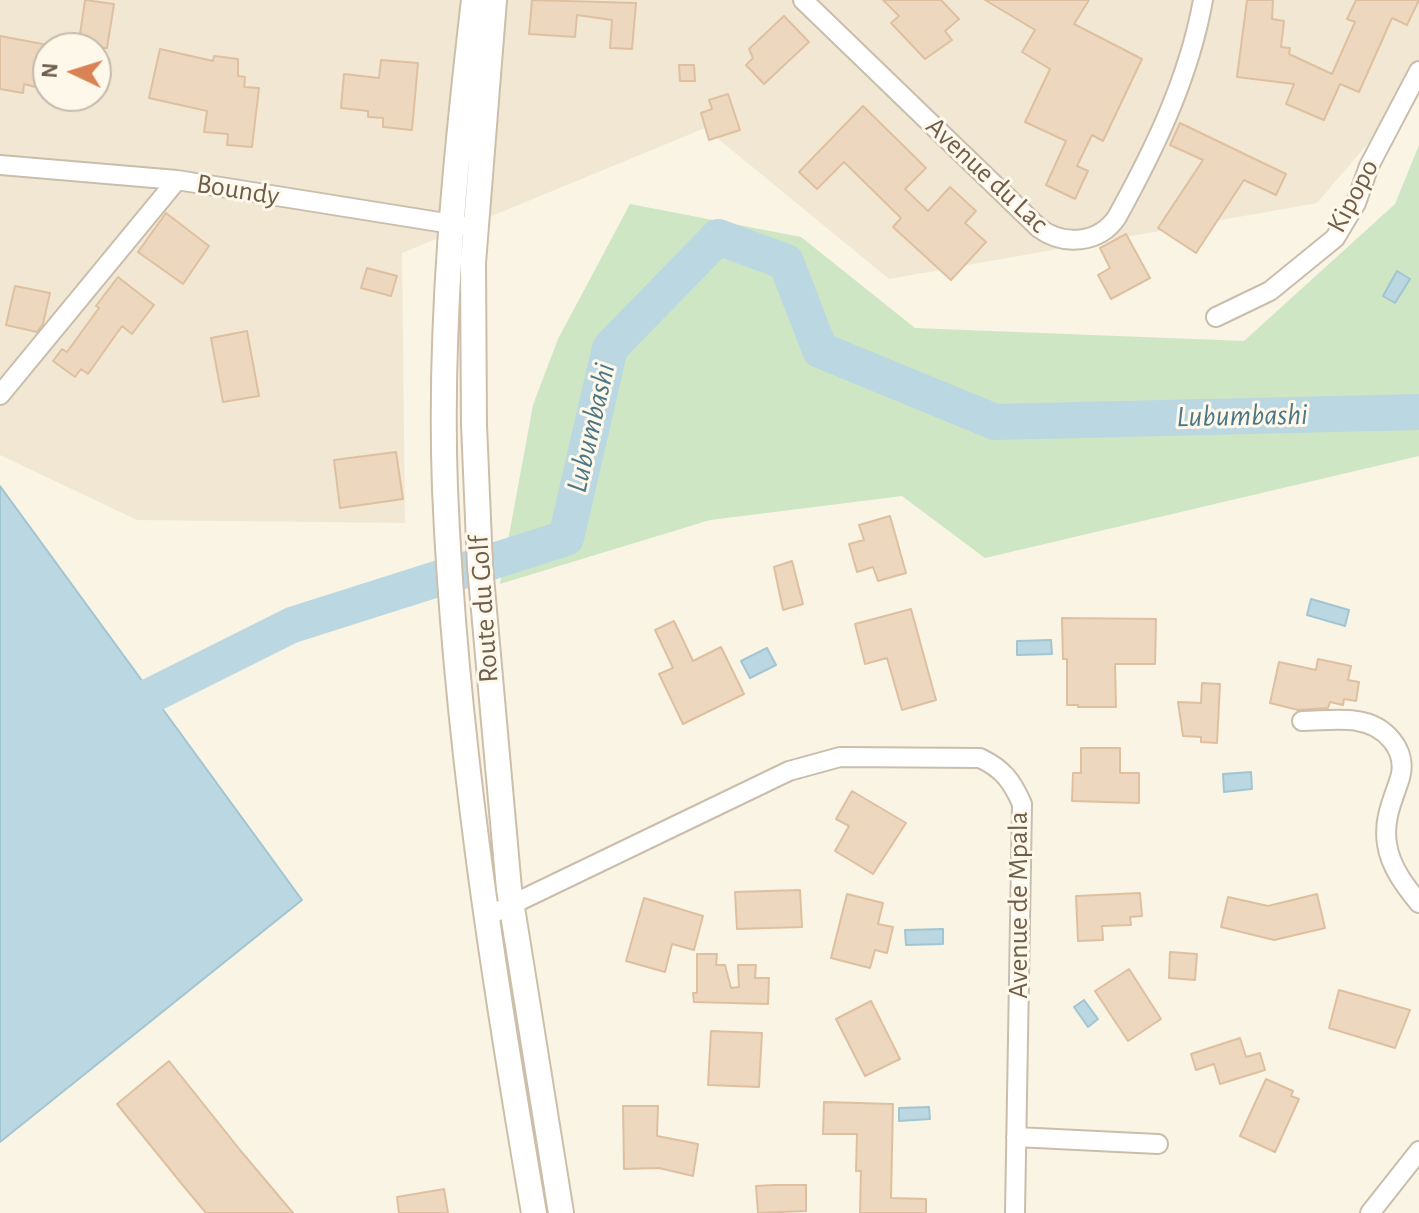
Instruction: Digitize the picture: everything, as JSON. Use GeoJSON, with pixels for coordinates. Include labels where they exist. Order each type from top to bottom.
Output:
{"type":"FeatureCollection","features":[{"type":"Feature","properties":{"kind":"main road"},"geometry":{"type":"LineString","coordinates":[[474,0],[462,226],[444,426],[450,571],[488,916],[534,1213]]}},
{"type":"Feature","properties":{"kind":"main road","name":"Route du Golf"},"geometry":{"type":"LineString","coordinates":[[494,0],[462,226],[473,375],[480,566],[511,904],[561,1213]]}},
{"type":"Feature","properties":{"kind":"street","name":"Avenue du Lac"},"geometry":{"type":"LineString","coordinates":[[803,0],[1039,228],[1048,235],[1066,240],[1082,239],[1102,232],[1111,227],[1117,217],[1155,148],[1182,82],[1203,0]]}},
{"type":"Feature","properties":{"kind":"street","name":"Kipopo"},"geometry":{"type":"LineString","coordinates":[[1216,317],[1270,291],[1335,238],[1356,203],[1369,166],[1419,71]]}},
{"type":"Feature","properties":{"kind":"street","name":"Boundy"},"geometry":{"type":"LineString","coordinates":[[0,165],[177,180],[462,226]]}},
{"type":"Feature","properties":{"kind":"street"},"geometry":{"type":"LineString","coordinates":[[0,395],[177,180]]}},
{"type":"Feature","properties":{"kind":"street"},"geometry":{"type":"LineString","coordinates":[[1302,721],[1358,721],[1377,728],[1400,751],[1402,765],[1386,821],[1387,845],[1406,887],[1419,903]]}},
{"type":"Feature","properties":{"kind":"street","name":"Avenue de Mpala"},"geometry":{"type":"LineString","coordinates":[[488,916],[789,771],[814,763],[840,757],[980,758],[997,766],[1012,780],[1022,804],[1015,1213]]}},
{"type":"Feature","properties":{"kind":"street"},"geometry":{"type":"LineString","coordinates":[[1016,1137],[1158,1144]]}},
{"type":"Feature","properties":{"kind":"street"},"geometry":{"type":"LineString","coordinates":[[1370,1213],[1419,1151]]}},
{"type":"Feature","properties":{"kind":"shaded area"},"geometry":{"type":"Polygon","coordinates":[[[0,0],[1419,0],[1419,84],[1317,203],[889,279],[705,128],[402,253],[405,523],[137,520],[0,455],[0,0]]]}},
{"type":"Feature","properties":{"kind":"green space"},"geometry":{"type":"Polygon","coordinates":[[[1419,145],[1419,456],[985,558],[902,496],[710,520],[500,584],[533,405],[558,339],[630,204],[801,237],[915,328],[1244,341],[1395,204],[1419,145]]]}},
{"type":"Feature","properties":{"kind":"water"},"geometry":{"type":"Polygon","coordinates":[[[1397,271],[1410,279],[1395,303],[1383,296],[1397,271]]]}},
{"type":"Feature","properties":{"kind":"water"},"geometry":{"type":"Polygon","coordinates":[[[0,486],[302,900],[0,1142],[0,486]]]}},
{"type":"Feature","properties":{"kind":"water"},"geometry":{"type":"Polygon","coordinates":[[[1311,599],[1349,610],[1345,626],[1307,615],[1311,599]]]}},
{"type":"Feature","properties":{"kind":"water"},"geometry":{"type":"Polygon","coordinates":[[[1051,640],[1052,654],[1017,655],[1017,641],[1051,640]]]}},
{"type":"Feature","properties":{"kind":"water"},"geometry":{"type":"Polygon","coordinates":[[[767,648],[776,665],[750,678],[741,661],[767,648]]]}},
{"type":"Feature","properties":{"kind":"water"},"geometry":{"type":"Polygon","coordinates":[[[1251,772],[1252,789],[1224,792],[1223,774],[1251,772]]]}},
{"type":"Feature","properties":{"kind":"water"},"geometry":{"type":"Polygon","coordinates":[[[943,929],[943,944],[906,945],[905,930],[943,929]]]}},
{"type":"Feature","properties":{"kind":"water"},"geometry":{"type":"Polygon","coordinates":[[[1084,1000],[1098,1019],[1088,1027],[1074,1007],[1084,1000]]]}},
{"type":"Feature","properties":{"kind":"water"},"geometry":{"type":"Polygon","coordinates":[[[929,1107],[930,1119],[899,1121],[899,1108],[929,1107]]]}},
{"type":"Feature","properties":{"kind":"building"},"geometry":{"type":"Polygon","coordinates":[[[85,0],[114,4],[110,32],[80,32],[85,0]]]}},
{"type":"Feature","properties":{"kind":"building"},"geometry":{"type":"Polygon","coordinates":[[[532,0],[636,3],[632,49],[610,48],[612,20],[577,15],[575,37],[529,34],[532,0]]]}},
{"type":"Feature","properties":{"kind":"building"},"geometry":{"type":"Polygon","coordinates":[[[883,0],[941,0],[959,19],[945,31],[952,40],[925,59],[891,23],[899,16],[883,0]]]}},
{"type":"Feature","properties":{"kind":"building"},"geometry":{"type":"Polygon","coordinates":[[[985,0],[1089,0],[1074,24],[1142,59],[1103,141],[1092,135],[1077,166],[1088,171],[1075,199],[1046,185],[1066,141],[1025,122],[1050,69],[1022,52],[1035,30],[985,0]]]}},
{"type":"Feature","properties":{"kind":"building"},"geometry":{"type":"Polygon","coordinates":[[[1247,0],[1273,0],[1272,19],[1284,21],[1281,47],[1290,48],[1289,54],[1332,74],[1355,22],[1347,19],[1356,0],[1419,0],[1407,25],[1392,18],[1359,92],[1340,84],[1324,120],[1286,104],[1294,84],[1237,77],[1247,0]]]}},
{"type":"Feature","properties":{"kind":"building"},"geometry":{"type":"Polygon","coordinates":[[[784,16],[809,42],[764,84],[746,65],[753,58],[749,49],[784,16]]]}},
{"type":"Feature","properties":{"kind":"building"},"geometry":{"type":"Polygon","coordinates":[[[0,36],[32,42],[32,86],[24,84],[23,93],[0,89],[0,36]]]}},
{"type":"Feature","properties":{"kind":"building"},"geometry":{"type":"Polygon","coordinates":[[[160,49],[213,61],[214,56],[238,59],[238,76],[245,77],[244,87],[259,88],[252,147],[227,145],[228,134],[204,132],[207,111],[149,98],[160,49]]]}},
{"type":"Feature","properties":{"kind":"building"},"geometry":{"type":"Polygon","coordinates":[[[381,60],[418,63],[412,130],[383,127],[383,118],[368,117],[368,111],[341,108],[344,74],[379,78],[381,60]]]}},
{"type":"Feature","properties":{"kind":"building"},"geometry":{"type":"Polygon","coordinates":[[[679,65],[694,65],[695,81],[680,81],[679,65]]]}},
{"type":"Feature","properties":{"kind":"building"},"geometry":{"type":"Polygon","coordinates":[[[728,94],[740,130],[709,140],[701,113],[712,109],[709,100],[728,94]]]}},
{"type":"Feature","properties":{"kind":"building"},"geometry":{"type":"Polygon","coordinates":[[[863,106],[926,168],[905,189],[928,211],[950,187],[976,211],[965,223],[986,242],[951,280],[893,227],[901,218],[844,162],[817,189],[799,172],[863,106]]]}},
{"type":"Feature","properties":{"kind":"building"},"geometry":{"type":"Polygon","coordinates":[[[1180,123],[1286,174],[1276,195],[1244,180],[1196,253],[1158,228],[1203,160],[1170,145],[1180,123]]]}},
{"type":"Feature","properties":{"kind":"building"},"geometry":{"type":"Polygon","coordinates":[[[166,213],[209,246],[183,284],[138,252],[166,213]]]}},
{"type":"Feature","properties":{"kind":"building"},"geometry":{"type":"Polygon","coordinates":[[[1126,234],[1150,278],[1111,299],[1098,275],[1110,268],[1100,248],[1126,234]]]}},
{"type":"Feature","properties":{"kind":"building"},"geometry":{"type":"Polygon","coordinates":[[[367,268],[397,276],[391,296],[361,288],[367,268]]]}},
{"type":"Feature","properties":{"kind":"building"},"geometry":{"type":"Polygon","coordinates":[[[118,277],[154,305],[132,334],[122,326],[88,374],[81,369],[75,377],[53,361],[62,349],[67,352],[118,277]]]}},
{"type":"Feature","properties":{"kind":"building"},"geometry":{"type":"Polygon","coordinates":[[[15,286],[50,293],[43,324],[37,332],[6,325],[15,286]]]}},
{"type":"Feature","properties":{"kind":"building"},"geometry":{"type":"Polygon","coordinates":[[[247,331],[259,396],[223,402],[211,338],[247,331]]]}},
{"type":"Feature","properties":{"kind":"building"},"geometry":{"type":"Polygon","coordinates":[[[396,452],[403,499],[340,508],[334,460],[396,452]]]}},
{"type":"Feature","properties":{"kind":"building"},"geometry":{"type":"Polygon","coordinates":[[[890,516],[906,573],[878,581],[873,567],[857,572],[849,544],[864,540],[859,525],[890,516]]]}},
{"type":"Feature","properties":{"kind":"building"},"geometry":{"type":"Polygon","coordinates":[[[792,561],[803,604],[783,610],[774,567],[792,561]]]}},
{"type":"Feature","properties":{"kind":"building"},"geometry":{"type":"Polygon","coordinates":[[[911,609],[936,700],[902,710],[887,658],[865,664],[855,624],[911,609]]]}},
{"type":"Feature","properties":{"kind":"building"},"geometry":{"type":"Polygon","coordinates":[[[1062,618],[1156,619],[1155,664],[1115,664],[1116,707],[1067,705],[1067,659],[1063,659],[1062,618]]]}},
{"type":"Feature","properties":{"kind":"building"},"geometry":{"type":"Polygon","coordinates":[[[674,621],[693,661],[721,647],[744,694],[683,724],[659,674],[673,668],[655,630],[674,621]]]}},
{"type":"Feature","properties":{"kind":"building"},"geometry":{"type":"Polygon","coordinates":[[[1318,659],[1351,666],[1348,680],[1359,682],[1356,701],[1344,699],[1343,705],[1330,702],[1328,708],[1298,710],[1270,703],[1279,662],[1316,670],[1318,659]]]}},
{"type":"Feature","properties":{"kind":"building"},"geometry":{"type":"Polygon","coordinates":[[[1202,683],[1220,684],[1217,743],[1201,742],[1201,737],[1183,736],[1178,702],[1201,703],[1202,683]]]}},
{"type":"Feature","properties":{"kind":"building"},"geometry":{"type":"Polygon","coordinates":[[[1081,748],[1120,748],[1120,773],[1139,773],[1139,803],[1072,801],[1073,773],[1081,773],[1081,748]]]}},
{"type":"Feature","properties":{"kind":"building"},"geometry":{"type":"Polygon","coordinates":[[[852,791],[906,823],[873,874],[835,851],[849,826],[836,819],[852,791]]]}},
{"type":"Feature","properties":{"kind":"building"},"geometry":{"type":"Polygon","coordinates":[[[800,890],[802,927],[737,929],[735,892],[800,890]]]}},
{"type":"Feature","properties":{"kind":"building"},"geometry":{"type":"Polygon","coordinates":[[[1140,893],[1142,916],[1130,917],[1131,925],[1102,926],[1103,940],[1078,941],[1076,896],[1140,893]]]}},
{"type":"Feature","properties":{"kind":"building"},"geometry":{"type":"Polygon","coordinates":[[[847,894],[883,903],[878,924],[893,927],[887,953],[875,950],[870,968],[831,958],[847,894]]]}},
{"type":"Feature","properties":{"kind":"building"},"geometry":{"type":"Polygon","coordinates":[[[1317,894],[1325,928],[1274,940],[1221,927],[1228,897],[1268,906],[1317,894]]]}},
{"type":"Feature","properties":{"kind":"building"},"geometry":{"type":"Polygon","coordinates":[[[644,898],[703,916],[694,950],[672,944],[665,972],[626,961],[644,898]]]}},
{"type":"Feature","properties":{"kind":"building"},"geometry":{"type":"Polygon","coordinates":[[[1170,952],[1197,954],[1195,980],[1169,978],[1170,952]]]}},
{"type":"Feature","properties":{"kind":"building"},"geometry":{"type":"Polygon","coordinates":[[[697,954],[717,954],[716,965],[725,965],[731,988],[739,987],[738,965],[756,965],[755,978],[769,978],[768,1004],[694,1002],[693,993],[697,993],[697,954]]]}},
{"type":"Feature","properties":{"kind":"building"},"geometry":{"type":"Polygon","coordinates":[[[1129,969],[1161,1019],[1128,1041],[1095,991],[1129,969]]]}},
{"type":"Feature","properties":{"kind":"building"},"geometry":{"type":"Polygon","coordinates":[[[1339,990],[1410,1010],[1395,1048],[1329,1028],[1339,990]]]}},
{"type":"Feature","properties":{"kind":"building"},"geometry":{"type":"Polygon","coordinates":[[[871,1001],[900,1059],[865,1076],[836,1019],[871,1001]]]}},
{"type":"Feature","properties":{"kind":"building"},"geometry":{"type":"Polygon","coordinates":[[[711,1031],[762,1033],[759,1087],[708,1085],[711,1031]]]}},
{"type":"Feature","properties":{"kind":"building"},"geometry":{"type":"Polygon","coordinates":[[[1240,1038],[1246,1057],[1260,1053],[1265,1070],[1220,1084],[1214,1064],[1196,1070],[1191,1054],[1240,1038]]]}},
{"type":"Feature","properties":{"kind":"building"},"geometry":{"type":"Polygon","coordinates":[[[169,1061],[293,1213],[206,1213],[181,1183],[117,1104],[169,1061]]]}},
{"type":"Feature","properties":{"kind":"building"},"geometry":{"type":"Polygon","coordinates":[[[1266,1079],[1293,1091],[1291,1096],[1299,1099],[1275,1152],[1240,1136],[1266,1079]]]}},
{"type":"Feature","properties":{"kind":"building"},"geometry":{"type":"Polygon","coordinates":[[[824,1102],[893,1104],[891,1198],[926,1199],[926,1213],[860,1213],[861,1171],[856,1171],[857,1134],[823,1134],[824,1102]]]}},
{"type":"Feature","properties":{"kind":"building"},"geometry":{"type":"Polygon","coordinates":[[[623,1106],[658,1106],[657,1136],[698,1144],[693,1176],[659,1168],[624,1169],[623,1106]]]}},
{"type":"Feature","properties":{"kind":"building"},"geometry":{"type":"Polygon","coordinates":[[[806,1185],[806,1211],[758,1213],[756,1186],[806,1185]]]}},
{"type":"Feature","properties":{"kind":"building"},"geometry":{"type":"Polygon","coordinates":[[[444,1189],[448,1213],[399,1213],[397,1197],[444,1189]]]}},
{"type":"Feature","properties":{"kind":"waterway","name":"Lubumbashi"},"geometry":{"type":"LineString","coordinates":[[110,716],[292,625],[566,538],[610,348],[718,237],[786,262],[820,350],[995,422],[1419,412]]}}]}
